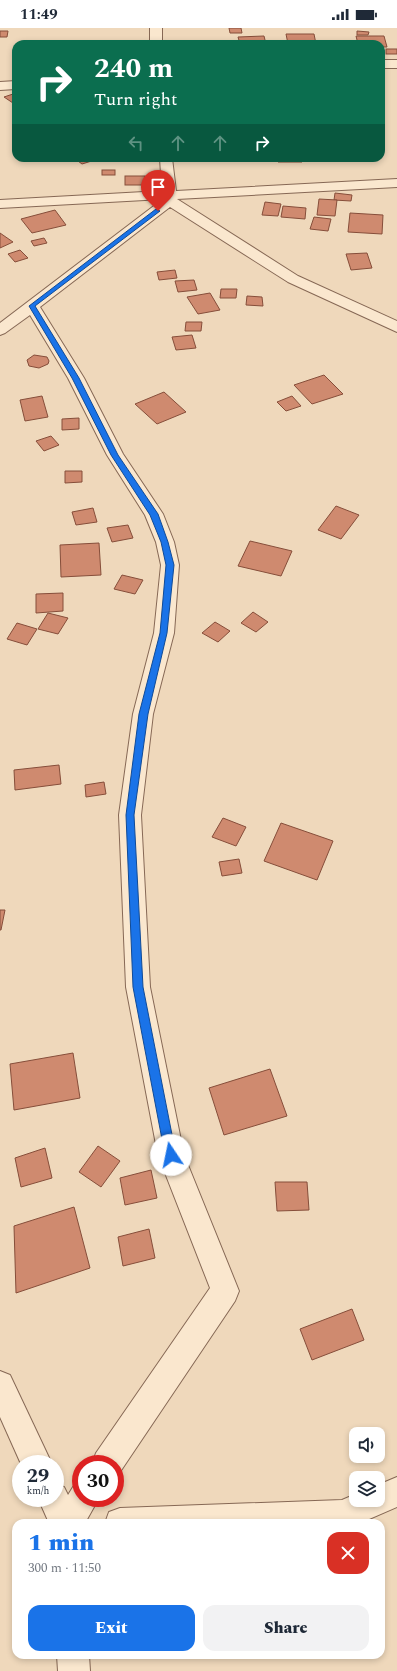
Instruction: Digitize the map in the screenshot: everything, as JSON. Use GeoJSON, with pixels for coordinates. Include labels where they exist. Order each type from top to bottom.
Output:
{"type":"FeatureCollection","features":[{"type":"Feature","properties":{"kind":"street"},"geometry":{"type":"LineString","coordinates":[[156,28],[156,40]]}},
{"type":"Feature","properties":{"kind":"street"},"geometry":{"type":"LineString","coordinates":[[385,64],[397,64]]}},
{"type":"Feature","properties":{"kind":"street"},"geometry":{"type":"LineString","coordinates":[[0,86],[12,85]]}},
{"type":"Feature","properties":{"kind":"street"},"geometry":{"type":"LineString","coordinates":[[166,162],[170,199]]}},
{"type":"Feature","properties":{"kind":"street"},"geometry":{"type":"LineString","coordinates":[[0,204],[170,199],[397,184]]}},
{"type":"Feature","properties":{"kind":"street"},"geometry":{"type":"LineString","coordinates":[[0,330],[170,199]]}},
{"type":"Feature","properties":{"kind":"street"},"geometry":{"type":"LineString","coordinates":[[170,199],[293,279],[397,327]]}},
{"type":"Feature","properties":{"kind":"street"},"geometry":{"type":"LineString","coordinates":[[32,306],[76,378],[115,455],[154,514],[165,542],[170,565],[164,633],[144,714],[130,815],[138,987],[171,1155],[225,1291],[113,1455]]}},
{"type":"Feature","properties":{"kind":"street"},"geometry":{"type":"LineString","coordinates":[[0,1385],[33,1455]]}},
{"type":"Feature","properties":{"kind":"street"},"geometry":{"type":"LineString","coordinates":[[231,1519],[342,1515],[397,1492]]}},
{"type":"Feature","properties":{"kind":"street"},"geometry":{"type":"LineString","coordinates":[[58,1507],[64,1519]]}},
{"type":"Feature","properties":{"kind":"street"},"geometry":{"type":"LineString","coordinates":[[69,1519],[78,1507]]}},
{"type":"Feature","properties":{"kind":"street"},"geometry":{"type":"LineString","coordinates":[[73,1659],[74,1671]]}},
{"type":"Feature","properties":{"kind":"building"},"geometry":{"type":"Polygon","coordinates":[[[229,28],[241,28],[242,33],[230,33],[229,28]]]}},
{"type":"Feature","properties":{"kind":"building"},"geometry":{"type":"Polygon","coordinates":[[[0,31],[8,31],[7,37],[0,37],[0,31]]]}},
{"type":"Feature","properties":{"kind":"building"},"geometry":{"type":"Polygon","coordinates":[[[357,31],[369,32],[368,35],[357,35],[357,31]]]}},
{"type":"Feature","properties":{"kind":"building"},"geometry":{"type":"Polygon","coordinates":[[[286,34],[314,34],[315,40],[287,40],[286,34]]]}},
{"type":"Feature","properties":{"kind":"building"},"geometry":{"type":"Polygon","coordinates":[[[264,36],[265,40],[239,40],[238,37],[264,36]]]}},
{"type":"Feature","properties":{"kind":"building"},"geometry":{"type":"Polygon","coordinates":[[[356,36],[384,36],[387,47],[385,47],[385,40],[357,40],[356,36]]]}},
{"type":"Feature","properties":{"kind":"building"},"geometry":{"type":"Polygon","coordinates":[[[386,49],[397,49],[397,54],[386,54],[386,49]]]}},
{"type":"Feature","properties":{"kind":"building"},"geometry":{"type":"Polygon","coordinates":[[[12,94],[12,102],[4,97],[12,94]]]}},
{"type":"Feature","properties":{"kind":"building"},"geometry":{"type":"Polygon","coordinates":[[[102,170],[115,170],[115,175],[102,175],[102,170]]]}},
{"type":"Feature","properties":{"kind":"building"},"geometry":{"type":"Polygon","coordinates":[[[125,176],[145,176],[145,185],[125,185],[125,176]]]}},
{"type":"Feature","properties":{"kind":"building"},"geometry":{"type":"Polygon","coordinates":[[[335,193],[352,195],[351,201],[334,200],[335,193]]]}},
{"type":"Feature","properties":{"kind":"building"},"geometry":{"type":"Polygon","coordinates":[[[319,199],[337,200],[335,216],[317,215],[319,199]]]}},
{"type":"Feature","properties":{"kind":"building"},"geometry":{"type":"Polygon","coordinates":[[[265,202],[281,204],[278,216],[262,215],[265,202]]]}},
{"type":"Feature","properties":{"kind":"building"},"geometry":{"type":"Polygon","coordinates":[[[283,206],[306,208],[305,219],[281,217],[283,206]]]}},
{"type":"Feature","properties":{"kind":"building"},"geometry":{"type":"Polygon","coordinates":[[[55,210],[66,225],[32,233],[21,219],[55,210]]]}},
{"type":"Feature","properties":{"kind":"building"},"geometry":{"type":"Polygon","coordinates":[[[350,213],[383,215],[382,234],[348,232],[350,213]]]}},
{"type":"Feature","properties":{"kind":"building"},"geometry":{"type":"Polygon","coordinates":[[[314,217],[331,219],[328,231],[310,229],[314,217]]]}},
{"type":"Feature","properties":{"kind":"building"},"geometry":{"type":"Polygon","coordinates":[[[0,233],[13,242],[0,248],[0,233]]]}},
{"type":"Feature","properties":{"kind":"building"},"geometry":{"type":"Polygon","coordinates":[[[44,238],[47,243],[34,246],[31,241],[44,238]]]}},
{"type":"Feature","properties":{"kind":"building"},"geometry":{"type":"Polygon","coordinates":[[[20,250],[28,258],[15,262],[8,254],[20,250]]]}},
{"type":"Feature","properties":{"kind":"building"},"geometry":{"type":"Polygon","coordinates":[[[367,253],[372,268],[351,270],[346,254],[367,253]]]}},
{"type":"Feature","properties":{"kind":"building"},"geometry":{"type":"Polygon","coordinates":[[[175,270],[177,278],[159,280],[157,272],[175,270]]]}},
{"type":"Feature","properties":{"kind":"building"},"geometry":{"type":"Polygon","coordinates":[[[194,280],[197,290],[178,292],[175,281],[194,280]]]}},
{"type":"Feature","properties":{"kind":"building"},"geometry":{"type":"Polygon","coordinates":[[[221,289],[237,289],[236,298],[220,298],[221,289]]]}},
{"type":"Feature","properties":{"kind":"building"},"geometry":{"type":"Polygon","coordinates":[[[210,293],[220,310],[198,314],[187,297],[210,293]]]}},
{"type":"Feature","properties":{"kind":"building"},"geometry":{"type":"Polygon","coordinates":[[[247,296],[262,297],[263,306],[246,305],[247,296]]]}},
{"type":"Feature","properties":{"kind":"building"},"geometry":{"type":"Polygon","coordinates":[[[186,322],[202,322],[201,331],[185,331],[186,322]]]}},
{"type":"Feature","properties":{"kind":"building"},"geometry":{"type":"Polygon","coordinates":[[[192,335],[196,348],[176,350],[172,337],[192,335]]]}},
{"type":"Feature","properties":{"kind":"building"},"geometry":{"type":"Polygon","coordinates":[[[34,355],[47,357],[49,361],[48,364],[39,368],[29,366],[27,360],[34,355]]]}},
{"type":"Feature","properties":{"kind":"building"},"geometry":{"type":"Polygon","coordinates":[[[324,375],[343,394],[312,404],[294,385],[324,375]]]}},
{"type":"Feature","properties":{"kind":"building"},"geometry":{"type":"Polygon","coordinates":[[[164,392],[186,412],[157,424],[135,404],[164,392]]]}},
{"type":"Feature","properties":{"kind":"building"},"geometry":{"type":"Polygon","coordinates":[[[42,396],[48,417],[25,421],[20,400],[42,396]]]}},
{"type":"Feature","properties":{"kind":"building"},"geometry":{"type":"Polygon","coordinates":[[[292,396],[301,406],[286,411],[277,402],[292,396]]]}},
{"type":"Feature","properties":{"kind":"building"},"geometry":{"type":"Polygon","coordinates":[[[79,418],[79,429],[62,430],[62,419],[79,418]]]}},
{"type":"Feature","properties":{"kind":"building"},"geometry":{"type":"Polygon","coordinates":[[[51,436],[59,445],[44,451],[36,441],[51,436]]]}},
{"type":"Feature","properties":{"kind":"building"},"geometry":{"type":"Polygon","coordinates":[[[65,471],[82,471],[82,482],[65,483],[65,471]]]}},
{"type":"Feature","properties":{"kind":"building"},"geometry":{"type":"Polygon","coordinates":[[[336,506],[359,515],[341,539],[318,530],[336,506]]]}},
{"type":"Feature","properties":{"kind":"building"},"geometry":{"type":"Polygon","coordinates":[[[93,508],[97,522],[76,525],[72,512],[93,508]]]}},
{"type":"Feature","properties":{"kind":"building"},"geometry":{"type":"Polygon","coordinates":[[[128,525],[133,538],[112,542],[107,528],[128,525]]]}},
{"type":"Feature","properties":{"kind":"building"},"geometry":{"type":"Polygon","coordinates":[[[250,541],[292,551],[281,576],[238,566],[250,541]]]}},
{"type":"Feature","properties":{"kind":"building"},"geometry":{"type":"Polygon","coordinates":[[[99,543],[101,575],[61,577],[60,545],[99,543]]]}},
{"type":"Feature","properties":{"kind":"building"},"geometry":{"type":"Polygon","coordinates":[[[122,575],[143,580],[135,594],[114,589],[122,575]]]}},
{"type":"Feature","properties":{"kind":"building"},"geometry":{"type":"Polygon","coordinates":[[[63,593],[63,611],[36,613],[36,594],[63,593]]]}},
{"type":"Feature","properties":{"kind":"building"},"geometry":{"type":"Polygon","coordinates":[[[253,612],[268,622],[256,632],[241,623],[253,612]]]}},
{"type":"Feature","properties":{"kind":"building"},"geometry":{"type":"Polygon","coordinates":[[[48,613],[68,618],[58,634],[38,629],[48,613]]]}},
{"type":"Feature","properties":{"kind":"building"},"geometry":{"type":"Polygon","coordinates":[[[215,622],[230,631],[218,642],[202,633],[215,622]]]}},
{"type":"Feature","properties":{"kind":"building"},"geometry":{"type":"Polygon","coordinates":[[[17,623],[37,629],[27,645],[7,639],[17,623]]]}},
{"type":"Feature","properties":{"kind":"building"},"geometry":{"type":"Polygon","coordinates":[[[59,765],[61,784],[15,790],[14,770],[59,765]]]}},
{"type":"Feature","properties":{"kind":"building"},"geometry":{"type":"Polygon","coordinates":[[[104,782],[106,794],[86,797],[85,785],[104,782]]]}},
{"type":"Feature","properties":{"kind":"building"},"geometry":{"type":"Polygon","coordinates":[[[223,818],[246,827],[236,846],[212,837],[223,818]]]}},
{"type":"Feature","properties":{"kind":"building"},"geometry":{"type":"Polygon","coordinates":[[[281,823],[333,841],[317,880],[264,861],[281,823]]]}},
{"type":"Feature","properties":{"kind":"building"},"geometry":{"type":"Polygon","coordinates":[[[239,859],[242,873],[222,876],[219,862],[239,859]]]}},
{"type":"Feature","properties":{"kind":"building"},"geometry":{"type":"Polygon","coordinates":[[[0,910],[5,910],[1,930],[0,930],[0,910]]]}},
{"type":"Feature","properties":{"kind":"building"},"geometry":{"type":"Polygon","coordinates":[[[73,1053],[80,1098],[14,1110],[10,1064],[73,1053]]]}},
{"type":"Feature","properties":{"kind":"building"},"geometry":{"type":"Polygon","coordinates":[[[270,1069],[287,1116],[224,1135],[209,1088],[270,1069]]]}},
{"type":"Feature","properties":{"kind":"building"},"geometry":{"type":"Polygon","coordinates":[[[98,1146],[120,1161],[101,1187],[79,1172],[98,1146]]]}},
{"type":"Feature","properties":{"kind":"building"},"geometry":{"type":"Polygon","coordinates":[[[45,1148],[52,1178],[21,1187],[15,1158],[45,1148]]]}},
{"type":"Feature","properties":{"kind":"building"},"geometry":{"type":"Polygon","coordinates":[[[151,1170],[157,1198],[125,1205],[120,1178],[151,1170]]]}},
{"type":"Feature","properties":{"kind":"building"},"geometry":{"type":"Polygon","coordinates":[[[275,1182],[307,1182],[309,1210],[277,1211],[275,1182]]]}},
{"type":"Feature","properties":{"kind":"building"},"geometry":{"type":"Polygon","coordinates":[[[74,1207],[90,1268],[16,1293],[14,1226],[74,1207]]]}},
{"type":"Feature","properties":{"kind":"building"},"geometry":{"type":"Polygon","coordinates":[[[149,1229],[155,1258],[123,1266],[118,1237],[149,1229]]]}},
{"type":"Feature","properties":{"kind":"building"},"geometry":{"type":"Polygon","coordinates":[[[352,1309],[364,1340],[312,1360],[300,1329],[352,1309]]]}},
{"type":"Feature","properties":{"kind":"route"},"geometry":{"type":"LineString","coordinates":[[158,211],[32,306],[76,378],[115,455],[154,514],[165,542],[170,565],[164,633],[144,714],[130,815],[132,885],[138,987],[171,1155]]}}]}
